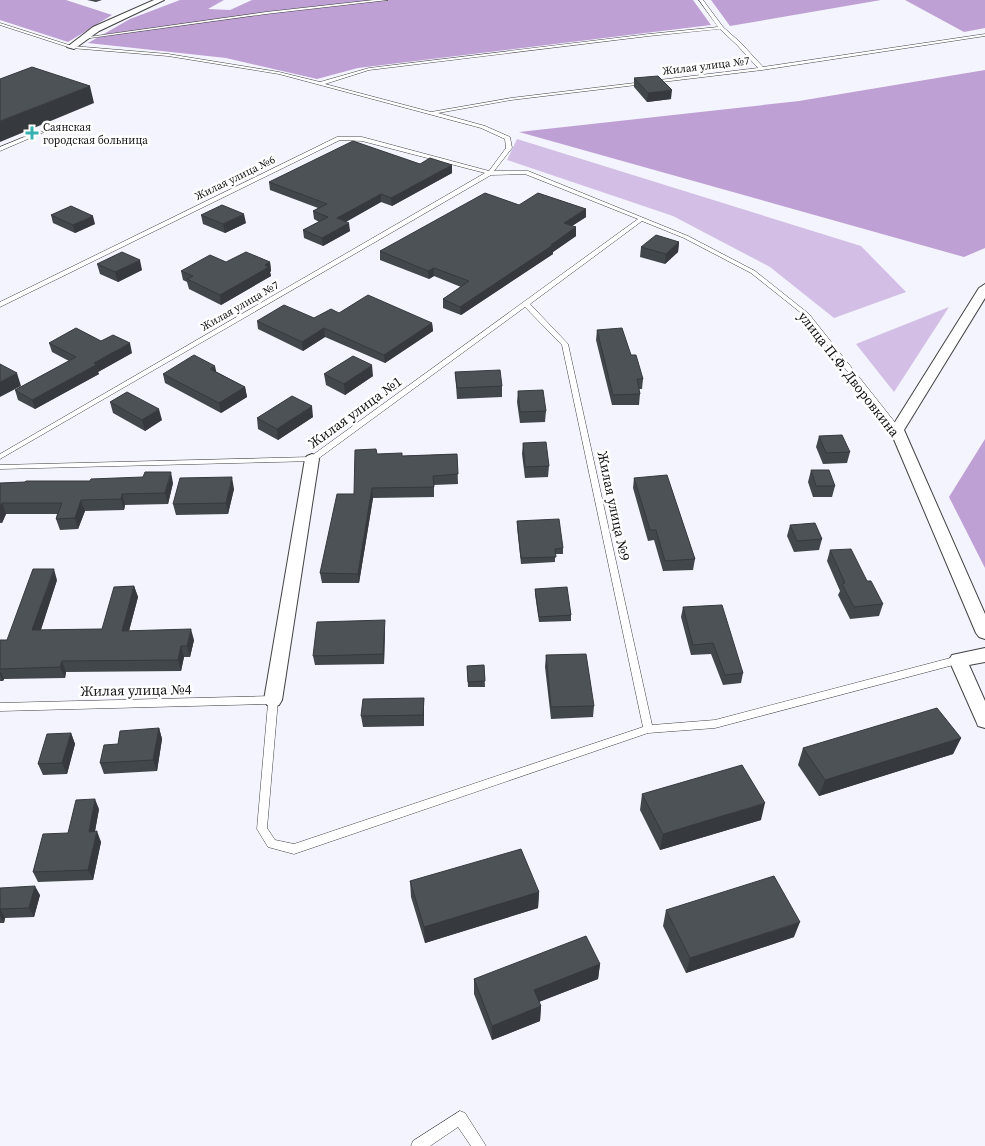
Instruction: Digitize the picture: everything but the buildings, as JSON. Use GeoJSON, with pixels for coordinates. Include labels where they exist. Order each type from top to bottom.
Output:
{"type":"FeatureCollection","features":[{"type":"Feature","properties":{"kind":"street"},"geometry":{"type":"LineString","coordinates":[[71,47],[96,29],[160,0]]}},
{"type":"Feature","properties":{"kind":"street"},"geometry":{"type":"LineString","coordinates":[[897,430],[985,288]]}},
{"type":"Feature","properties":{"kind":"street","name":"улица П.Ф. Дворовкина"},"geometry":{"type":"LineString","coordinates":[[897,430],[985,633]]}},
{"type":"Feature","properties":{"kind":"street"},"geometry":{"type":"LineString","coordinates":[[273,700],[312,459]]}},
{"type":"Feature","properties":{"kind":"street"},"geometry":{"type":"LineString","coordinates":[[985,655],[958,660],[985,721]]}},
{"type":"Feature","properties":{"kind":"lane"},"geometry":{"type":"LineString","coordinates":[[83,38],[266,13],[386,0]]}},
{"type":"Feature","properties":{"kind":"lane"},"geometry":{"type":"LineString","coordinates":[[701,0],[721,28],[762,69]]}},
{"type":"Feature","properties":{"kind":"lane"},"geometry":{"type":"LineString","coordinates":[[0,24],[71,47],[133,51],[223,62],[279,73],[482,127],[508,138],[509,148],[490,173]]}},
{"type":"Feature","properties":{"kind":"lane"},"geometry":{"type":"LineString","coordinates":[[319,84],[369,69],[721,28]]}},
{"type":"Feature","properties":{"kind":"lane","name":"Жилая улица №7"},"geometry":{"type":"LineString","coordinates":[[429,113],[510,99],[762,69],[985,35]]}},
{"type":"Feature","properties":{"kind":"lane"},"geometry":{"type":"LineString","coordinates":[[0,149],[41,132]]}},
{"type":"Feature","properties":{"kind":"lane","name":"Жилая улица №6"},"geometry":{"type":"LineString","coordinates":[[0,305],[339,138],[362,139],[490,173]]}},
{"type":"Feature","properties":{"kind":"lane","name":"улица П.Ф. Дворовкина"},"geometry":{"type":"LineString","coordinates":[[490,173],[526,172],[686,237],[753,272],[807,315],[897,430]]}},
{"type":"Feature","properties":{"kind":"lane","name":"Жилая улица №7"},"geometry":{"type":"LineString","coordinates":[[0,457],[490,173]]}},
{"type":"Feature","properties":{"kind":"lane","name":"Жилая улица №1"},"geometry":{"type":"LineString","coordinates":[[0,467],[312,459],[642,219]]}},
{"type":"Feature","properties":{"kind":"lane","name":"Жилая улица №9"},"geometry":{"type":"LineString","coordinates":[[525,303],[565,344],[648,729]]}},
{"type":"Feature","properties":{"kind":"lane"},"geometry":{"type":"LineString","coordinates":[[273,700],[262,829],[272,844],[294,849],[648,729],[715,724],[958,660]]}},
{"type":"Feature","properties":{"kind":"lane","name":"Жилая улица №4"},"geometry":{"type":"LineString","coordinates":[[0,707],[273,700]]}},
{"type":"Feature","properties":{"kind":"lane"},"geometry":{"type":"LineString","coordinates":[[418,1146],[460,1118],[479,1146]]}},
{"type":"Feature","properties":{"kind":"shaded area"},"geometry":{"type":"Polygon","coordinates":[[[0,0],[66,0],[112,15],[68,42],[0,20],[0,0]]]}},
{"type":"Feature","properties":{"kind":"shaded area"},"geometry":{"type":"Polygon","coordinates":[[[180,0],[224,0],[208,9],[230,10],[252,0],[693,0],[711,25],[358,68],[317,79],[226,58],[88,43],[130,19],[180,0]]]}},
{"type":"Feature","properties":{"kind":"shaded area"},"geometry":{"type":"Polygon","coordinates":[[[711,0],[881,0],[730,26],[711,0]]]}},
{"type":"Feature","properties":{"kind":"shaded area"},"geometry":{"type":"Polygon","coordinates":[[[905,0],[985,0],[985,28],[964,32],[905,0]]]}},
{"type":"Feature","properties":{"kind":"shaded area"},"geometry":{"type":"Polygon","coordinates":[[[985,70],[985,248],[964,257],[519,132],[799,101],[985,70]]]}},
{"type":"Feature","properties":{"kind":"shaded area"},"geometry":{"type":"Polygon","coordinates":[[[517,139],[861,246],[906,292],[834,318],[770,267],[673,216],[507,160],[517,139]]]}},
{"type":"Feature","properties":{"kind":"shaded area"},"geometry":{"type":"Polygon","coordinates":[[[949,307],[894,392],[856,344],[949,307]]]}},
{"type":"Feature","properties":{"kind":"shaded area"},"geometry":{"type":"Polygon","coordinates":[[[985,439],[985,568],[949,497],[985,439]]]}},
{"type":"Feature","properties":{"kind":"place","name":"Саянская городская больница"},"geometry":{"type":"Point","coordinates":[32,133]}}]}
